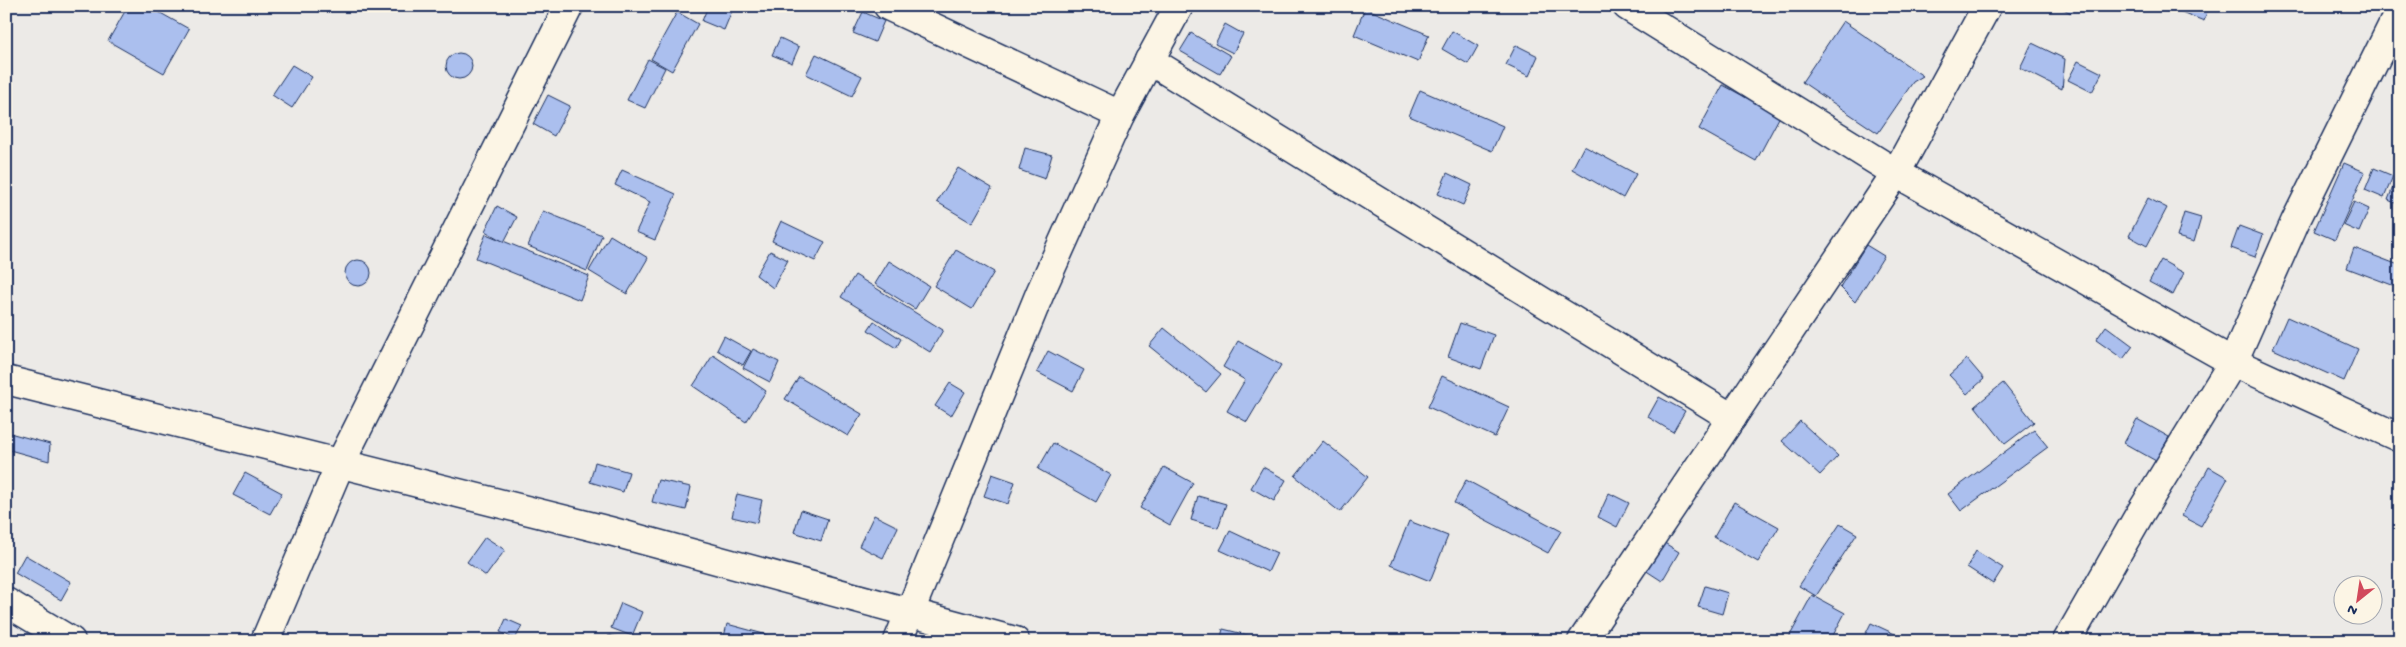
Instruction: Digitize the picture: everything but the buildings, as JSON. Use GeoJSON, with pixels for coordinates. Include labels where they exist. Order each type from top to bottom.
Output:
{"type":"FeatureCollection","features":[{"type":"Feature","properties":{"kind":"street"},"geometry":{"type":"LineString","coordinates":[[265,641],[340,464],[569,6]]}},
{"type":"Feature","properties":{"kind":"street"},"geometry":{"type":"LineString","coordinates":[[888,6],[1120,114]]}},
{"type":"Feature","properties":{"kind":"street"},"geometry":{"type":"LineString","coordinates":[[898,641],[1040,292],[1120,114],[1178,6]]}},
{"type":"Feature","properties":{"kind":"street"},"geometry":{"type":"LineString","coordinates":[[1626,6],[1896,173],[2232,362],[2400,438]]}},
{"type":"Feature","properties":{"kind":"street"},"geometry":{"type":"LineString","coordinates":[[1582,641],[1896,173],[1987,6]]}},
{"type":"Feature","properties":{"kind":"street"},"geometry":{"type":"LineString","coordinates":[[2066,641],[2138,517],[2232,362],[2295,222],[2400,10]]}},
{"type":"Feature","properties":{"kind":"street"},"geometry":{"type":"LineString","coordinates":[[1149,60],[1732,418]]}},
{"type":"Feature","properties":{"kind":"street"},"geometry":{"type":"LineString","coordinates":[[6,380],[610,531],[1015,641]]}},
{"type":"Feature","properties":{"kind":"street"},"geometry":{"type":"LineString","coordinates":[[6,602],[71,641]]}}]}
